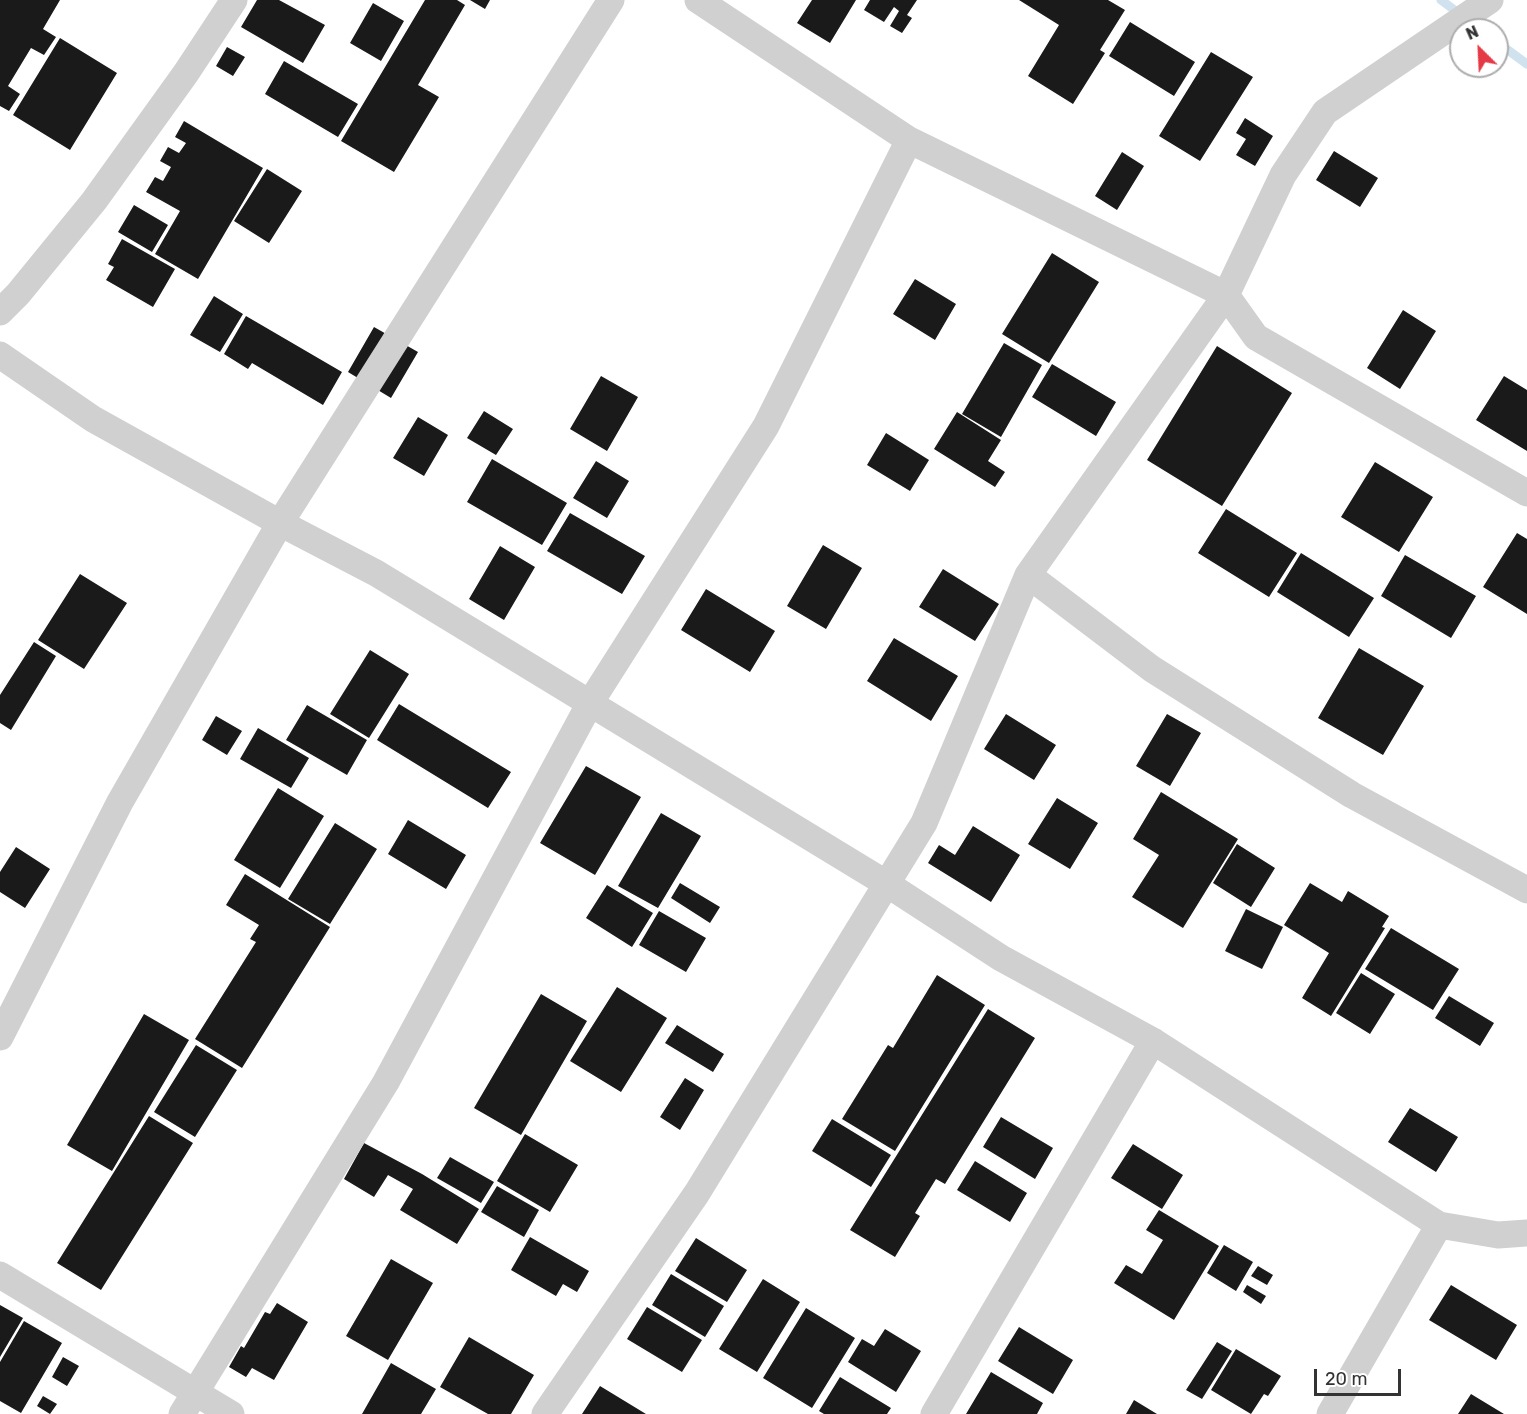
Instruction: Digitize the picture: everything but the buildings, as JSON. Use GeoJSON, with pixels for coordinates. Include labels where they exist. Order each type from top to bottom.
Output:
{"type":"FeatureCollection","features":[{"type":"Feature","properties":{"kind":"street"},"geometry":{"type":"LineString","coordinates":[[0,312],[18,294],[94,201],[186,73],[234,0]]}},
{"type":"Feature","properties":{"kind":"street"},"geometry":{"type":"LineString","coordinates":[[0,1037],[120,802],[280,523],[610,0]]}},
{"type":"Feature","properties":{"kind":"street"},"geometry":{"type":"LineString","coordinates":[[698,0],[909,140],[1226,296],[1256,337],[1527,493]]}},
{"type":"Feature","properties":{"kind":"street"},"geometry":{"type":"LineString","coordinates":[[545,1414],[697,1193],[924,822],[1028,575],[1226,296],[1283,174],[1325,112],[1490,0]]}},
{"type":"Feature","properties":{"kind":"street"},"geometry":{"type":"LineString","coordinates":[[189,1403],[386,1082],[590,703],[766,426],[909,140]]}},
{"type":"Feature","properties":{"kind":"street"},"geometry":{"type":"LineString","coordinates":[[0,355],[93,419],[280,523],[376,573],[803,835],[887,884],[1001,958],[1154,1041],[1439,1225],[1498,1235],[1527,1233]]}},
{"type":"Feature","properties":{"kind":"street"},"geometry":{"type":"LineString","coordinates":[[1028,575],[1152,669],[1352,795],[1527,890]]}},
{"type":"Feature","properties":{"kind":"street"},"geometry":{"type":"LineString","coordinates":[[934,1414],[1154,1041]]}},
{"type":"Feature","properties":{"kind":"street"},"geometry":{"type":"LineString","coordinates":[[1330,1414],[1439,1225]]}},
{"type":"Feature","properties":{"kind":"street"},"geometry":{"type":"LineString","coordinates":[[0,1275],[189,1403],[231,1414]]}},
{"type":"Feature","properties":{"kind":"waterway"},"geometry":{"type":"LineString","coordinates":[[1441,0],[1465,18]]}},
{"type":"Feature","properties":{"kind":"waterway"},"geometry":{"type":"LineString","coordinates":[[1509,51],[1527,64]]}}]}
